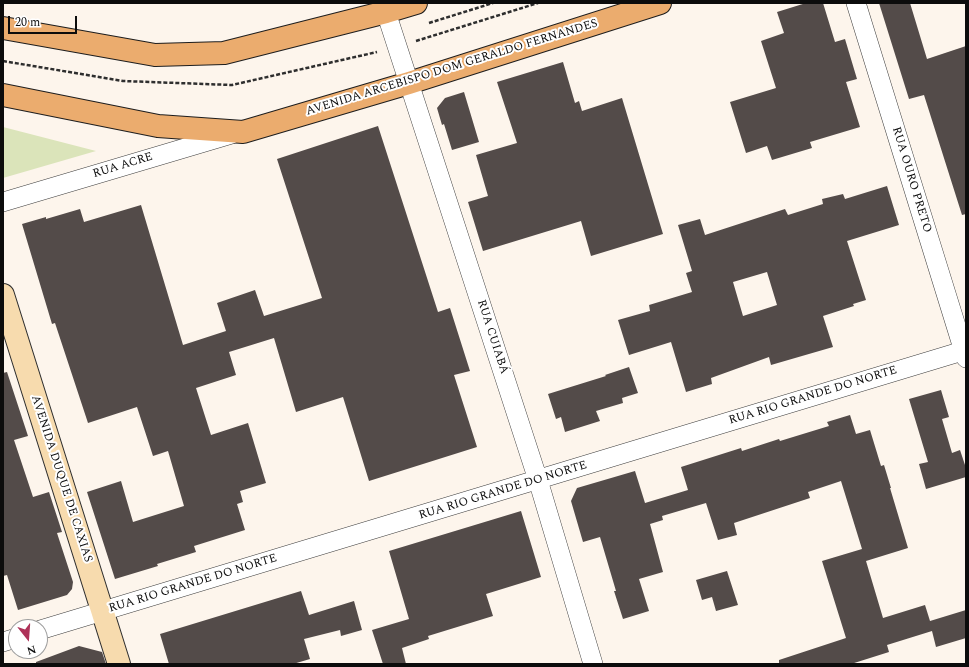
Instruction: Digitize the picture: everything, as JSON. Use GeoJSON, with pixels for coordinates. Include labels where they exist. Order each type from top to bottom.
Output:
{"type":"FeatureCollection","features":[{"type":"Feature","properties":{"kind":"main road"},"geometry":{"type":"LineString","coordinates":[[3,28],[155,55],[224,53],[384,8],[416,3]]}},
{"type":"Feature","properties":{"kind":"main road","name":"AVENIDA ARCEBISPO DOM GERALDO FERNANDES"},"geometry":{"type":"LineString","coordinates":[[243,132],[409,83],[660,3]]}},
{"type":"Feature","properties":{"kind":"main road"},"geometry":{"type":"LineString","coordinates":[[3,95],[158,126],[243,132]]}},
{"type":"Feature","properties":{"kind":"street","name":"RUA OURO PRETO"},"geometry":{"type":"LineString","coordinates":[[856,3],[965,353]]}},
{"type":"Feature","properties":{"kind":"street","name":"RUA CUIABÁ"},"geometry":{"type":"LineString","coordinates":[[384,8],[538,480],[593,664]]}},
{"type":"Feature","properties":{"kind":"street","name":"RUA ACRE"},"geometry":{"type":"LineString","coordinates":[[3,202],[223,136],[243,132]]}},
{"type":"Feature","properties":{"kind":"street","name":"AVENIDA DUQUE DE CAXIAS"},"geometry":{"type":"LineString","coordinates":[[3,295],[119,664]]}},
{"type":"Feature","properties":{"kind":"street","name":"RUA RIO GRANDE DO NORTE"},"geometry":{"type":"LineString","coordinates":[[48,628],[965,353]]}},
{"type":"Feature","properties":{"kind":"green space"},"geometry":{"type":"Polygon","coordinates":[[[3,127],[96,151],[3,178],[3,127]]]}},
{"type":"Feature","properties":{"kind":"building"},"geometry":{"type":"Polygon","coordinates":[[[806,3],[823,3],[835,42],[845,39],[857,79],[846,82],[860,127],[810,142],[812,148],[772,160],[767,146],[746,153],[730,102],[776,88],[761,41],[784,33],[777,12],[806,3]]]}},
{"type":"Feature","properties":{"kind":"building"},"geometry":{"type":"Polygon","coordinates":[[[879,3],[910,3],[927,59],[966,46],[966,214],[962,215],[924,95],[909,99],[879,3]]]}},
{"type":"Feature","properties":{"kind":"building"},"geometry":{"type":"Polygon","coordinates":[[[563,62],[575,103],[579,101],[582,111],[622,98],[663,234],[591,256],[581,221],[483,251],[468,202],[488,196],[476,155],[517,143],[497,82],[563,62]]]}},
{"type":"Feature","properties":{"kind":"building"},"geometry":{"type":"Polygon","coordinates":[[[464,92],[479,142],[452,150],[444,124],[442,125],[437,108],[445,98],[464,92]]]}},
{"type":"Feature","properties":{"kind":"building"},"geometry":{"type":"Polygon","coordinates":[[[378,126],[438,312],[450,308],[470,371],[454,375],[477,447],[369,481],[343,397],[296,412],[274,338],[229,352],[236,375],[196,388],[211,435],[248,423],[266,483],[240,491],[243,502],[237,504],[245,530],[194,546],[196,552],[157,564],[158,566],[115,579],[87,492],[121,481],[133,522],[184,506],[168,451],[153,456],[137,407],[88,423],[55,323],[52,324],[22,224],[80,209],[84,222],[141,205],[183,345],[226,331],[217,303],[255,290],[264,316],[322,298],[277,159],[378,126]]]}},
{"type":"Feature","properties":{"kind":"building"},"geometry":{"type":"Polygon","coordinates":[[[887,186],[899,225],[847,241],[866,300],[853,304],[854,306],[823,316],[833,347],[771,365],[769,357],[711,378],[712,384],[686,392],[671,342],[629,355],[618,320],[650,311],[649,305],[692,292],[686,273],[692,271],[678,225],[700,219],[705,235],[785,209],[788,215],[823,204],[822,199],[843,194],[845,199],[887,186]],[[767,272],[733,282],[743,316],[777,305],[767,272]]]}},
{"type":"Feature","properties":{"kind":"building"},"geometry":{"type":"Polygon","coordinates":[[[629,367],[638,393],[622,398],[623,403],[596,411],[600,421],[565,432],[561,417],[556,419],[548,394],[606,376],[605,375],[629,367]]]}},
{"type":"Feature","properties":{"kind":"building"},"geometry":{"type":"Polygon","coordinates":[[[7,372],[28,436],[14,440],[33,497],[49,492],[62,532],[57,533],[73,582],[72,589],[67,595],[18,610],[7,575],[3,576],[3,373],[7,372]]]}},
{"type":"Feature","properties":{"kind":"building"},"geometry":{"type":"Polygon","coordinates":[[[941,390],[949,417],[942,419],[952,453],[960,450],[966,468],[966,477],[926,489],[919,464],[928,462],[909,399],[941,390]]]}},
{"type":"Feature","properties":{"kind":"building"},"geometry":{"type":"Polygon","coordinates":[[[850,415],[856,434],[870,430],[881,466],[884,465],[908,548],[866,561],[883,618],[925,605],[930,621],[966,610],[966,638],[936,647],[932,631],[887,645],[889,652],[851,664],[779,664],[779,660],[846,638],[822,561],[862,549],[841,481],[808,492],[810,498],[734,523],[737,535],[718,540],[706,503],[662,516],[663,520],[650,524],[663,572],[639,579],[649,611],[623,619],[600,537],[583,542],[571,501],[577,488],[635,471],[645,503],[688,490],[681,467],[741,448],[742,451],[779,439],[780,441],[829,426],[827,422],[850,415]]]}},
{"type":"Feature","properties":{"kind":"building"},"geometry":{"type":"Polygon","coordinates":[[[521,511],[541,577],[486,594],[493,616],[428,636],[429,639],[402,648],[406,664],[383,664],[372,630],[409,619],[389,551],[521,511]]]}},
{"type":"Feature","properties":{"kind":"building"},"geometry":{"type":"Polygon","coordinates":[[[727,571],[738,605],[716,611],[712,597],[702,600],[696,580],[727,571]]]}},
{"type":"Feature","properties":{"kind":"building"},"geometry":{"type":"Polygon","coordinates":[[[301,591],[309,615],[354,601],[362,630],[341,636],[340,630],[304,639],[310,659],[293,664],[169,664],[160,634],[301,591]]]}},
{"type":"Feature","properties":{"kind":"building"},"geometry":{"type":"Polygon","coordinates":[[[79,646],[102,652],[106,664],[36,664],[36,662],[48,659],[48,658],[79,646]]]}}]}
